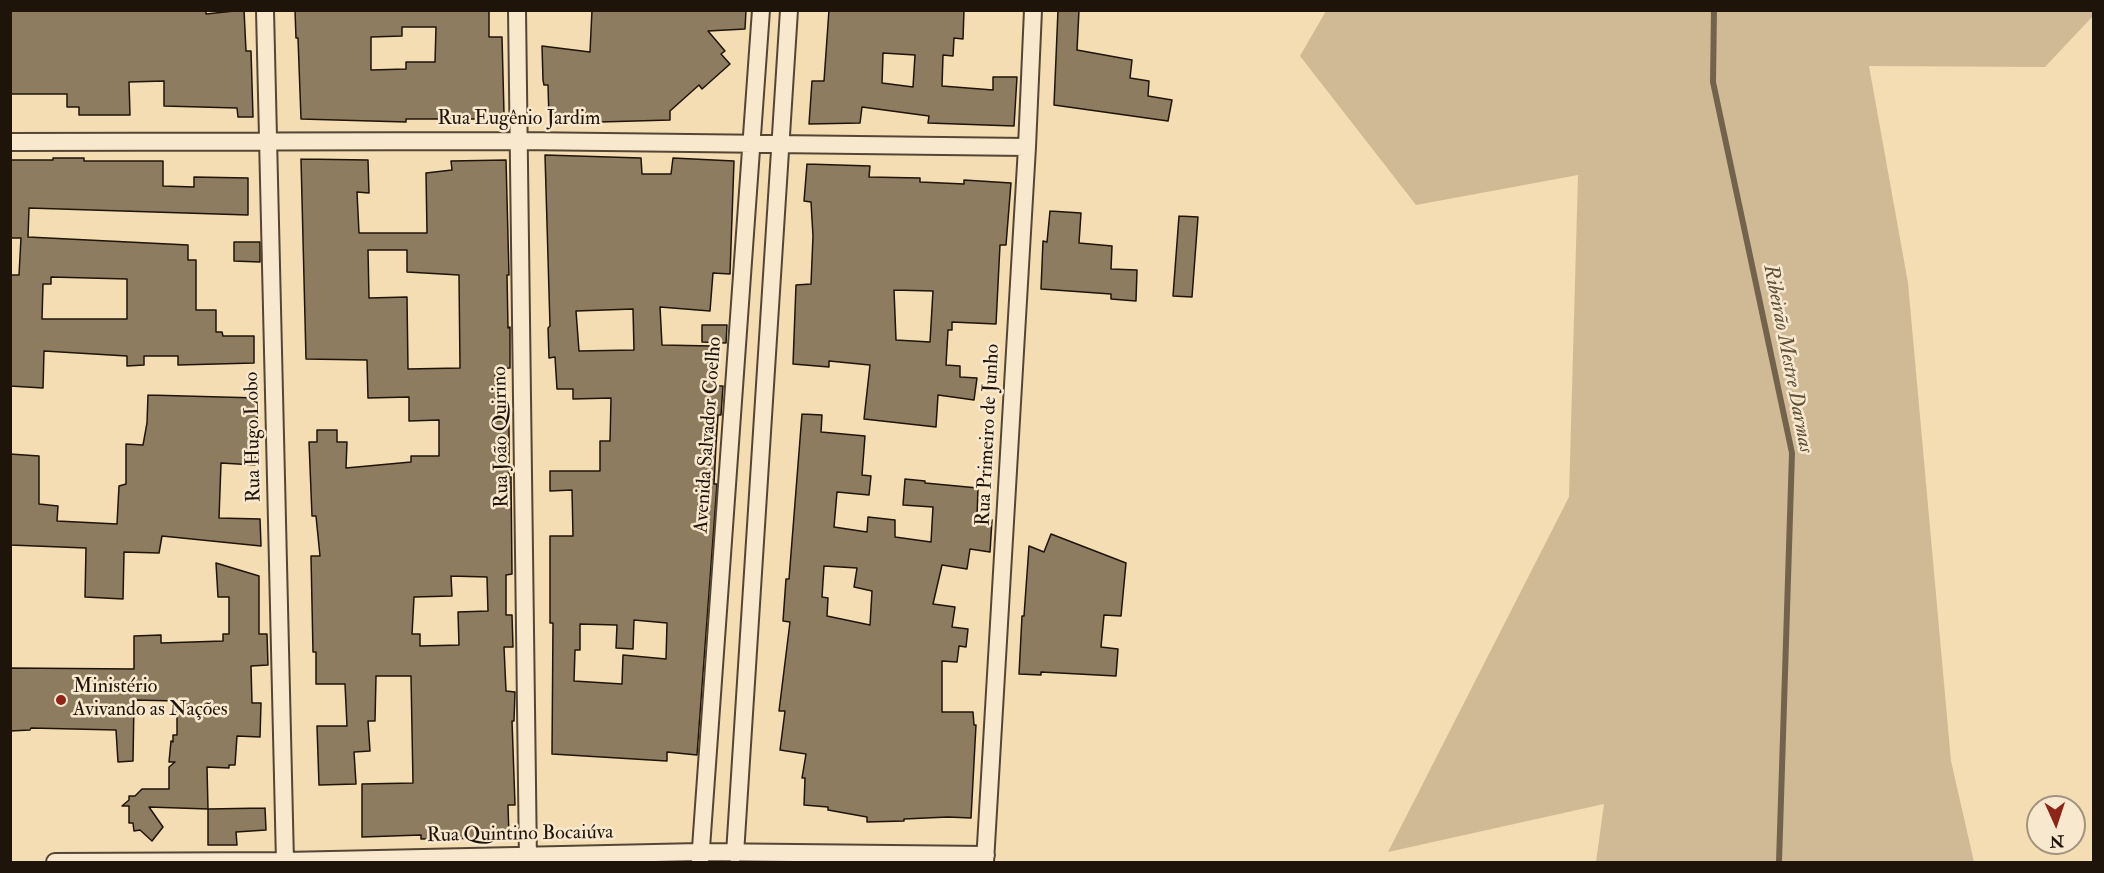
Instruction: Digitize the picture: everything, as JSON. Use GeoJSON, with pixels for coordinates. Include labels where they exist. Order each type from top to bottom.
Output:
{"type":"FeatureCollection","features":[{"type":"Feature","properties":{"kind":"street","name":"Rua Hugo Lobo"},"geometry":{"type":"LineString","coordinates":[[265,10],[285,862]]}},
{"type":"Feature","properties":{"kind":"street","name":"Rua João Quirino"},"geometry":{"type":"LineString","coordinates":[[517,10],[528,859]]}},
{"type":"Feature","properties":{"kind":"street","name":"Avenida Salvador Coelho"},"geometry":{"type":"LineString","coordinates":[[700,857],[760,10]]}},
{"type":"Feature","properties":{"kind":"street"},"geometry":{"type":"LineString","coordinates":[[735,854],[789,10]]}},
{"type":"Feature","properties":{"kind":"street","name":"Rua Primeiro de Junho"},"geometry":{"type":"LineString","coordinates":[[985,859],[1027,147],[1032,10]]}},
{"type":"Feature","properties":{"kind":"street","name":"Rua Eugênio Jardim"},"geometry":{"type":"LineString","coordinates":[[10,142],[520,141],[1027,147]]}},
{"type":"Feature","properties":{"kind":"street","name":"Rua Quintino Bocaiúva"},"geometry":{"type":"LineString","coordinates":[[56,862],[285,862],[700,857],[735,854],[985,859]]}},
{"type":"Feature","properties":{"kind":"shaded area"},"geometry":{"type":"Polygon","coordinates":[[[1326,11],[2093,11],[2093,16],[2045,67],[1869,66],[1908,283],[1951,761],[1974,862],[1596,862],[1604,804],[1388,852],[1569,497],[1578,175],[1416,205],[1300,56],[1326,11]]]}},
{"type":"Feature","properties":{"kind":"building"},"geometry":{"type":"Polygon","coordinates":[[[10,10],[206,10],[206,14],[244,10],[246,51],[251,51],[253,117],[238,117],[237,108],[164,106],[164,81],[129,82],[130,115],[79,115],[79,107],[67,107],[67,94],[10,94],[10,10]]]}},
{"type":"Feature","properties":{"kind":"building"},"geometry":{"type":"Polygon","coordinates":[[[295,10],[489,10],[489,37],[502,37],[504,114],[498,119],[406,119],[406,122],[301,119],[298,38],[296,38],[295,10]],[[402,27],[402,36],[371,37],[371,70],[406,69],[406,62],[435,62],[436,27],[402,27]]]}},
{"type":"Feature","properties":{"kind":"building"},"geometry":{"type":"Polygon","coordinates":[[[592,10],[746,10],[745,29],[708,31],[725,51],[721,54],[730,64],[702,89],[699,85],[670,111],[670,120],[600,122],[600,119],[549,119],[548,85],[544,85],[543,80],[542,46],[590,52],[592,10]]]}},
{"type":"Feature","properties":{"kind":"building"},"geometry":{"type":"Polygon","coordinates":[[[829,10],[964,10],[963,39],[954,38],[953,56],[943,55],[942,86],[993,90],[993,77],[1017,77],[1014,126],[928,123],[929,116],[862,107],[860,123],[809,124],[812,81],[824,81],[829,10]],[[883,53],[882,83],[913,87],[915,55],[883,53]]]}},
{"type":"Feature","properties":{"kind":"building"},"geometry":{"type":"Polygon","coordinates":[[[1058,10],[1079,10],[1077,50],[1132,60],[1130,78],[1149,81],[1148,96],[1172,100],[1168,121],[1054,105],[1058,10]]]}},
{"type":"Feature","properties":{"kind":"building"},"geometry":{"type":"Polygon","coordinates":[[[545,155],[641,158],[642,174],[671,174],[673,158],[734,161],[730,274],[713,273],[710,311],[660,307],[662,345],[712,346],[711,375],[717,375],[717,386],[723,386],[721,415],[718,415],[714,484],[717,484],[697,755],[667,752],[667,761],[552,754],[553,623],[550,623],[550,536],[573,536],[572,490],[550,491],[550,471],[600,471],[600,441],[610,441],[611,398],[573,399],[573,389],[557,389],[555,357],[549,358],[548,328],[550,326],[545,155]],[[633,309],[576,311],[579,351],[634,350],[633,309]],[[634,620],[633,649],[616,648],[617,625],[580,624],[580,650],[575,650],[574,681],[622,684],[623,655],[666,659],[667,623],[634,620]]]}},
{"type":"Feature","properties":{"kind":"building"},"geometry":{"type":"Polygon","coordinates":[[[53,158],[84,158],[84,161],[163,161],[163,186],[194,187],[194,177],[248,178],[248,215],[29,208],[28,237],[188,245],[188,260],[196,260],[196,310],[216,310],[216,332],[222,332],[223,336],[254,336],[254,363],[178,365],[178,356],[144,356],[144,365],[127,366],[127,356],[44,351],[43,388],[10,386],[10,275],[19,275],[21,238],[10,238],[10,160],[53,160],[53,158]],[[51,277],[51,284],[43,284],[42,319],[127,319],[127,279],[51,277]]]}},
{"type":"Feature","properties":{"kind":"building"},"geometry":{"type":"Polygon","coordinates":[[[301,159],[368,160],[369,193],[357,192],[359,233],[427,233],[426,173],[452,170],[451,161],[506,160],[510,368],[495,369],[496,421],[509,420],[509,477],[511,477],[512,574],[506,575],[506,615],[512,615],[513,647],[504,647],[506,691],[515,692],[514,721],[512,721],[515,805],[508,805],[509,838],[421,839],[421,835],[362,837],[362,784],[413,783],[411,676],[376,676],[375,721],[368,721],[370,751],[354,752],[356,784],[319,785],[317,726],[347,726],[345,684],[316,684],[311,556],[320,556],[316,516],[312,516],[309,442],[317,442],[317,430],[337,430],[337,442],[347,442],[346,468],[411,462],[411,456],[439,456],[439,420],[409,421],[409,397],[368,398],[367,360],[306,359],[301,159]],[[368,250],[369,298],[407,297],[408,369],[460,368],[459,275],[407,272],[407,250],[368,250]],[[451,576],[452,596],[414,597],[412,634],[420,634],[420,646],[459,645],[458,612],[488,611],[487,577],[451,576]]]}},
{"type":"Feature","properties":{"kind":"building"},"geometry":{"type":"Polygon","coordinates":[[[807,164],[870,166],[869,177],[920,178],[920,182],[964,184],[964,180],[1011,183],[1006,245],[1000,245],[996,324],[952,322],[952,330],[948,330],[946,365],[960,366],[960,377],[977,378],[974,400],[938,395],[936,427],[864,419],[870,365],[829,361],[829,367],[793,364],[796,285],[811,284],[813,236],[811,202],[804,201],[807,164]],[[894,290],[896,340],[930,342],[933,291],[894,290]]]}},
{"type":"Feature","properties":{"kind":"building"},"geometry":{"type":"Polygon","coordinates":[[[1050,211],[1081,213],[1079,243],[1112,246],[1111,269],[1137,270],[1136,301],[1111,299],[1111,294],[1041,289],[1043,241],[1047,242],[1050,211]]]}},
{"type":"Feature","properties":{"kind":"building"},"geometry":{"type":"Polygon","coordinates":[[[1179,216],[1198,217],[1192,297],[1173,296],[1179,216]]]}},
{"type":"Feature","properties":{"kind":"building"},"geometry":{"type":"Polygon","coordinates":[[[234,242],[260,242],[260,262],[234,261],[234,242]]]}},
{"type":"Feature","properties":{"kind":"building"},"geometry":{"type":"Polygon","coordinates":[[[702,325],[727,325],[726,343],[702,342],[702,325]]]}},
{"type":"Feature","properties":{"kind":"building"},"geometry":{"type":"Polygon","coordinates":[[[148,395],[258,398],[255,465],[221,463],[219,518],[260,519],[261,546],[162,536],[159,553],[124,552],[123,599],[85,597],[86,548],[10,545],[10,454],[39,456],[39,504],[58,506],[57,521],[117,524],[119,486],[126,484],[126,444],[143,445],[148,395]]]}},
{"type":"Feature","properties":{"kind":"building"},"geometry":{"type":"Polygon","coordinates":[[[802,414],[822,415],[821,432],[865,436],[862,475],[871,476],[869,495],[837,492],[834,527],[867,532],[868,517],[895,520],[895,537],[931,542],[933,507],[903,505],[905,479],[978,488],[977,518],[992,520],[990,552],[970,549],[967,569],[942,565],[933,604],[955,607],[952,627],[968,629],[966,647],[959,646],[957,662],[942,661],[942,712],[973,712],[974,725],[976,725],[971,818],[948,817],[867,822],[867,817],[828,810],[828,807],[804,805],[805,778],[802,778],[806,754],[780,750],[785,711],[779,711],[790,622],[783,621],[786,579],[789,579],[802,414]],[[824,566],[822,597],[828,598],[827,616],[870,625],[872,591],[854,587],[857,568],[824,566]]]}},
{"type":"Feature","properties":{"kind":"building"},"geometry":{"type":"Polygon","coordinates":[[[1051,534],[1126,563],[1121,616],[1104,615],[1101,647],[1118,649],[1116,676],[1041,672],[1041,675],[1019,674],[1029,546],[1044,552],[1051,534]]]}},
{"type":"Feature","properties":{"kind":"building"},"geometry":{"type":"Polygon","coordinates":[[[216,563],[259,576],[259,634],[267,634],[268,665],[251,666],[252,703],[261,703],[260,737],[237,736],[235,765],[229,765],[229,768],[207,767],[208,809],[149,807],[163,827],[152,841],[140,830],[134,831],[133,823],[129,823],[129,806],[122,806],[129,800],[129,796],[135,796],[142,789],[169,789],[169,767],[175,762],[169,762],[171,741],[173,742],[173,735],[177,735],[177,701],[134,700],[133,761],[118,762],[116,730],[31,728],[30,730],[10,731],[10,668],[134,669],[134,636],[161,635],[161,643],[223,641],[223,634],[229,634],[229,597],[218,597],[216,563]]]}},
{"type":"Feature","properties":{"kind":"building"},"geometry":{"type":"Polygon","coordinates":[[[265,808],[266,830],[236,832],[237,845],[208,845],[208,809],[265,808]]]}},
{"type":"Feature","properties":{"kind":"waterway","name":"Ribeirão Mestre Darmas"},"geometry":{"type":"LineString","coordinates":[[1714,10],[1713,82],[1792,453],[1779,862]]}},
{"type":"Feature","properties":{"kind":"place","name":"Ministério Avivando as Nações"},"geometry":{"type":"Point","coordinates":[61,700]}}]}
